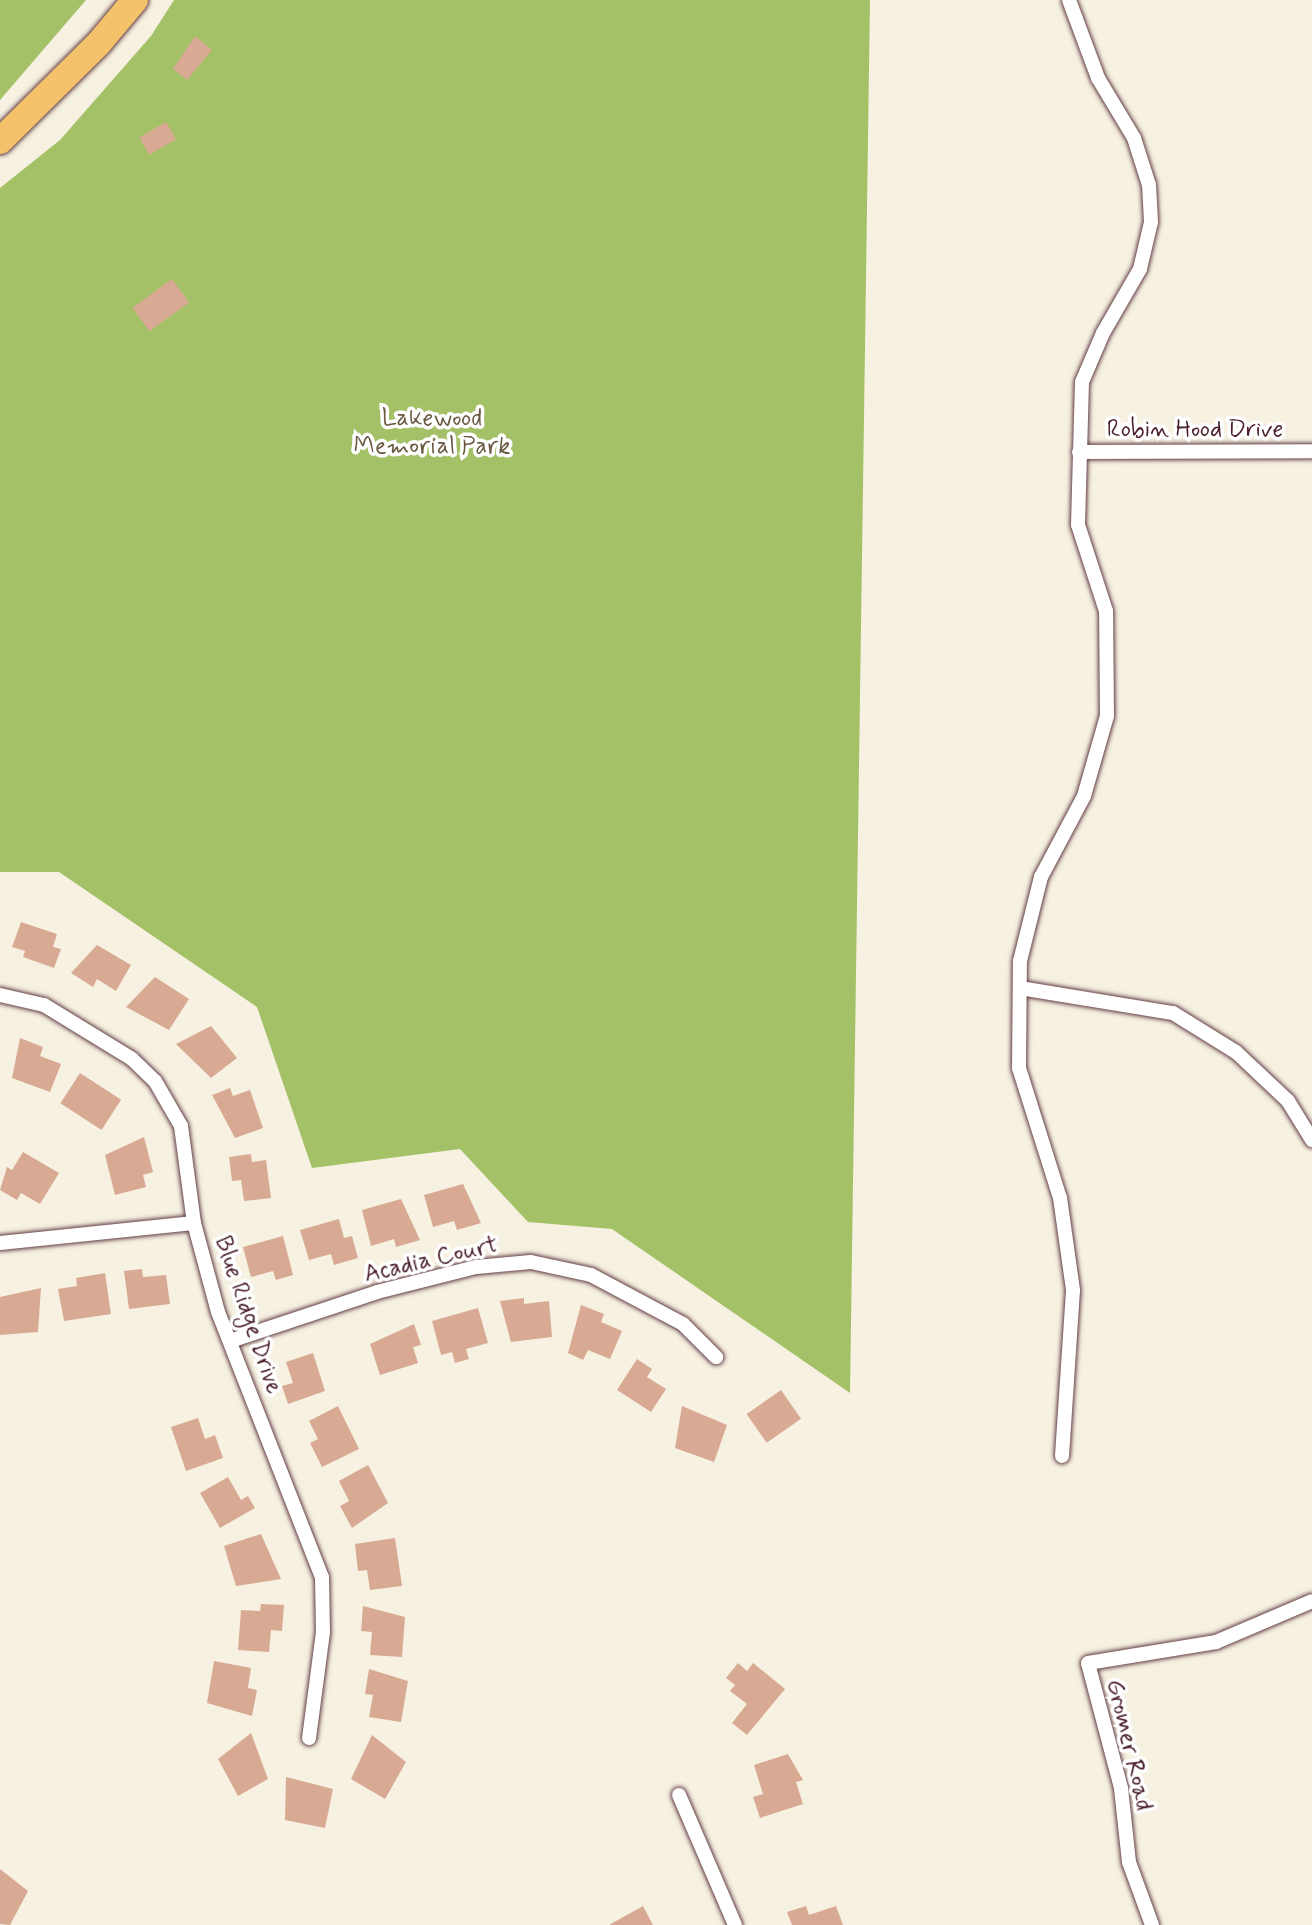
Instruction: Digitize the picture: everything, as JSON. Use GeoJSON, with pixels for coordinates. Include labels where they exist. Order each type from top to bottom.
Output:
{"type":"FeatureCollection","features":[{"type":"Feature","properties":{"kind":"highway"},"geometry":{"type":"LineString","coordinates":[[0,141],[99,43],[135,0]]}},
{"type":"Feature","properties":{"kind":"street"},"geometry":{"type":"LineString","coordinates":[[1062,1456],[1073,1290],[1060,1198],[1019,1068],[1020,961],[1041,877],[1084,796],[1107,716],[1106,611],[1078,525],[1082,382],[1103,333],[1140,269],[1151,222],[1149,185],[1134,138],[1098,78],[1069,0]]}},
{"type":"Feature","properties":{"kind":"street","name":"Robin Hood Drive"},"geometry":{"type":"LineString","coordinates":[[1079,452],[1312,451]]}},
{"type":"Feature","properties":{"kind":"street"},"geometry":{"type":"LineString","coordinates":[[1020,988],[1173,1013],[1236,1052],[1288,1101],[1312,1140]]}},
{"type":"Feature","properties":{"kind":"street","name":"Blue Ridge Drive"},"geometry":{"type":"LineString","coordinates":[[0,995],[44,1005],[132,1059],[155,1081],[170,1103],[187,1149],[194,1223],[230,1341],[322,1577],[323,1632],[309,1738]]}},
{"type":"Feature","properties":{"kind":"street"},"geometry":{"type":"LineString","coordinates":[[0,1243],[194,1223]]}},
{"type":"Feature","properties":{"kind":"street","name":"Acadia Court"},"geometry":{"type":"LineString","coordinates":[[230,1341],[377,1292],[476,1267],[531,1262],[603,1281],[683,1324],[716,1357]]}},
{"type":"Feature","properties":{"kind":"street","name":"Gromer Road"},"geometry":{"type":"LineString","coordinates":[[1152,1925],[1129,1862],[1121,1788],[1088,1663],[1216,1642],[1312,1601]]}},
{"type":"Feature","properties":{"kind":"street"},"geometry":{"type":"LineString","coordinates":[[679,1795],[735,1925]]}},
{"type":"Feature","properties":{"kind":"green space"},"geometry":{"type":"Polygon","coordinates":[[[0,0],[86,0],[0,100],[0,0]]]}},
{"type":"Feature","properties":{"kind":"green space","name":"Lakewood Memorial Park"},"geometry":{"type":"Polygon","coordinates":[[[174,0],[870,0],[850,1393],[612,1229],[528,1222],[460,1149],[312,1168],[257,1007],[59,872],[0,872],[0,188],[60,140],[151,36],[174,0]]]}},
{"type":"Feature","properties":{"kind":"building"},"geometry":{"type":"Polygon","coordinates":[[[195,36],[212,50],[187,80],[173,69],[195,36]]]}},
{"type":"Feature","properties":{"kind":"building"},"geometry":{"type":"Polygon","coordinates":[[[166,122],[176,139],[149,155],[139,138],[166,122]]]}},
{"type":"Feature","properties":{"kind":"building"},"geometry":{"type":"Polygon","coordinates":[[[172,279],[189,302],[149,331],[132,308],[172,279]]]}},
{"type":"Feature","properties":{"kind":"building"},"geometry":{"type":"Polygon","coordinates":[[[21,922],[57,934],[53,947],[61,949],[54,968],[23,957],[25,951],[12,947],[21,922]]]}},
{"type":"Feature","properties":{"kind":"building"},"geometry":{"type":"Polygon","coordinates":[[[97,945],[131,965],[116,991],[97,979],[93,987],[71,973],[97,945]]]}},
{"type":"Feature","properties":{"kind":"building"},"geometry":{"type":"Polygon","coordinates":[[[155,977],[189,999],[169,1030],[126,1007],[155,977]]]}},
{"type":"Feature","properties":{"kind":"building"},"geometry":{"type":"Polygon","coordinates":[[[211,1026],[237,1058],[211,1078],[176,1044],[211,1026]]]}},
{"type":"Feature","properties":{"kind":"building"},"geometry":{"type":"Polygon","coordinates":[[[20,1038],[43,1047],[40,1056],[61,1064],[50,1092],[12,1078],[20,1038]]]}},
{"type":"Feature","properties":{"kind":"building"},"geometry":{"type":"Polygon","coordinates":[[[80,1073],[121,1100],[101,1130],[60,1103],[80,1073]]]}},
{"type":"Feature","properties":{"kind":"building"},"geometry":{"type":"Polygon","coordinates":[[[230,1088],[233,1096],[250,1090],[263,1128],[235,1138],[212,1095],[230,1088]]]}},
{"type":"Feature","properties":{"kind":"building"},"geometry":{"type":"Polygon","coordinates":[[[144,1137],[153,1172],[143,1175],[146,1187],[115,1195],[105,1155],[144,1137]]]}},
{"type":"Feature","properties":{"kind":"building"},"geometry":{"type":"Polygon","coordinates":[[[23,1152],[59,1173],[40,1204],[21,1193],[17,1200],[0,1190],[7,1167],[12,1170],[23,1152]]]}},
{"type":"Feature","properties":{"kind":"building"},"geometry":{"type":"Polygon","coordinates":[[[251,1154],[252,1162],[266,1160],[271,1198],[244,1201],[241,1180],[232,1181],[229,1157],[251,1154]]]}},
{"type":"Feature","properties":{"kind":"building"},"geometry":{"type":"Polygon","coordinates":[[[463,1184],[481,1223],[457,1230],[454,1221],[433,1227],[424,1195],[463,1184]]]}},
{"type":"Feature","properties":{"kind":"building"},"geometry":{"type":"Polygon","coordinates":[[[401,1199],[420,1240],[396,1247],[394,1239],[371,1246],[362,1210],[401,1199]]]}},
{"type":"Feature","properties":{"kind":"building"},"geometry":{"type":"Polygon","coordinates":[[[339,1219],[344,1238],[352,1236],[358,1258],[334,1265],[331,1254],[309,1260],[300,1230],[339,1219]]]}},
{"type":"Feature","properties":{"kind":"building"},"geometry":{"type":"Polygon","coordinates":[[[283,1236],[293,1275],[276,1280],[273,1271],[251,1277],[243,1247],[283,1236]]]}},
{"type":"Feature","properties":{"kind":"building"},"geometry":{"type":"Polygon","coordinates":[[[142,1269],[143,1277],[166,1275],[170,1304],[129,1309],[124,1271],[142,1269]]]}},
{"type":"Feature","properties":{"kind":"building"},"geometry":{"type":"Polygon","coordinates":[[[105,1273],[111,1314],[64,1321],[58,1289],[77,1286],[76,1278],[105,1273]]]}},
{"type":"Feature","properties":{"kind":"building"},"geometry":{"type":"Polygon","coordinates":[[[41,1288],[38,1332],[0,1335],[0,1297],[41,1288]]]}},
{"type":"Feature","properties":{"kind":"building"},"geometry":{"type":"Polygon","coordinates":[[[524,1298],[524,1304],[549,1301],[552,1337],[511,1342],[500,1301],[524,1298]]]}},
{"type":"Feature","properties":{"kind":"building"},"geometry":{"type":"Polygon","coordinates":[[[581,1305],[604,1314],[601,1322],[622,1331],[610,1359],[588,1350],[583,1360],[568,1353],[581,1305]]]}},
{"type":"Feature","properties":{"kind":"building"},"geometry":{"type":"Polygon","coordinates":[[[478,1308],[488,1343],[466,1349],[469,1359],[455,1363],[452,1352],[441,1355],[432,1321],[478,1308]]]}},
{"type":"Feature","properties":{"kind":"building"},"geometry":{"type":"Polygon","coordinates":[[[414,1324],[421,1345],[413,1347],[418,1363],[380,1375],[370,1344],[414,1324]]]}},
{"type":"Feature","properties":{"kind":"building"},"geometry":{"type":"Polygon","coordinates":[[[313,1353],[325,1391],[288,1404],[282,1386],[293,1383],[286,1362],[313,1353]]]}},
{"type":"Feature","properties":{"kind":"building"},"geometry":{"type":"Polygon","coordinates":[[[637,1359],[652,1369],[647,1377],[666,1389],[651,1412],[617,1390],[637,1359]]]}},
{"type":"Feature","properties":{"kind":"building"},"geometry":{"type":"Polygon","coordinates":[[[781,1390],[801,1419],[767,1443],[747,1414],[781,1390]]]}},
{"type":"Feature","properties":{"kind":"building"},"geometry":{"type":"Polygon","coordinates":[[[338,1406],[359,1449],[322,1467],[310,1443],[318,1439],[309,1421],[338,1406]]]}},
{"type":"Feature","properties":{"kind":"building"},"geometry":{"type":"Polygon","coordinates":[[[682,1406],[727,1425],[714,1462],[675,1448],[682,1406]]]}},
{"type":"Feature","properties":{"kind":"building"},"geometry":{"type":"Polygon","coordinates":[[[198,1418],[205,1439],[215,1435],[223,1458],[186,1471],[171,1427],[198,1418]]]}},
{"type":"Feature","properties":{"kind":"building"},"geometry":{"type":"Polygon","coordinates":[[[368,1465],[388,1503],[352,1528],[340,1506],[349,1501],[339,1481],[368,1465]]]}},
{"type":"Feature","properties":{"kind":"building"},"geometry":{"type":"Polygon","coordinates":[[[228,1477],[241,1500],[248,1496],[255,1508],[220,1528],[200,1493],[228,1477]]]}},
{"type":"Feature","properties":{"kind":"building"},"geometry":{"type":"Polygon","coordinates":[[[261,1534],[281,1579],[236,1586],[224,1546],[261,1534]]]}},
{"type":"Feature","properties":{"kind":"building"},"geometry":{"type":"Polygon","coordinates":[[[395,1538],[402,1586],[370,1590],[367,1570],[358,1571],[355,1544],[395,1538]]]}},
{"type":"Feature","properties":{"kind":"building"},"geometry":{"type":"Polygon","coordinates":[[[261,1604],[284,1605],[282,1631],[271,1630],[269,1652],[238,1650],[241,1610],[260,1611],[261,1604]]]}},
{"type":"Feature","properties":{"kind":"building"},"geometry":{"type":"Polygon","coordinates":[[[363,1606],[405,1617],[402,1657],[370,1655],[372,1632],[361,1631],[363,1606]]]}},
{"type":"Feature","properties":{"kind":"building"},"geometry":{"type":"Polygon","coordinates":[[[214,1661],[251,1668],[248,1688],[257,1690],[252,1716],[207,1703],[214,1661]]]}},
{"type":"Feature","properties":{"kind":"building"},"geometry":{"type":"Polygon","coordinates":[[[738,1663],[747,1671],[753,1663],[785,1689],[747,1735],[732,1723],[747,1704],[730,1691],[735,1685],[726,1678],[738,1663]]]}},
{"type":"Feature","properties":{"kind":"building"},"geometry":{"type":"Polygon","coordinates":[[[369,1669],[408,1681],[401,1722],[369,1717],[373,1695],[365,1694],[369,1669]]]}},
{"type":"Feature","properties":{"kind":"building"},"geometry":{"type":"Polygon","coordinates":[[[251,1733],[268,1779],[238,1796],[218,1759],[251,1733]]]}},
{"type":"Feature","properties":{"kind":"building"},"geometry":{"type":"Polygon","coordinates":[[[372,1735],[406,1762],[385,1799],[351,1779],[372,1735]]]}},
{"type":"Feature","properties":{"kind":"building"},"geometry":{"type":"Polygon","coordinates":[[[788,1754],[803,1780],[796,1782],[803,1804],[760,1818],[753,1797],[763,1794],[754,1765],[788,1754]]]}},
{"type":"Feature","properties":{"kind":"building"},"geometry":{"type":"Polygon","coordinates":[[[286,1777],[333,1789],[325,1828],[285,1820],[286,1777]]]}},
{"type":"Feature","properties":{"kind":"building"},"geometry":{"type":"Polygon","coordinates":[[[0,1869],[28,1891],[10,1925],[0,1924],[0,1869]]]}},
{"type":"Feature","properties":{"kind":"building"},"geometry":{"type":"Polygon","coordinates":[[[643,1906],[653,1925],[609,1925],[643,1906]]]}},
{"type":"Feature","properties":{"kind":"building"},"geometry":{"type":"Polygon","coordinates":[[[806,1906],[809,1915],[836,1906],[843,1925],[792,1925],[787,1912],[806,1906]]]}}]}
